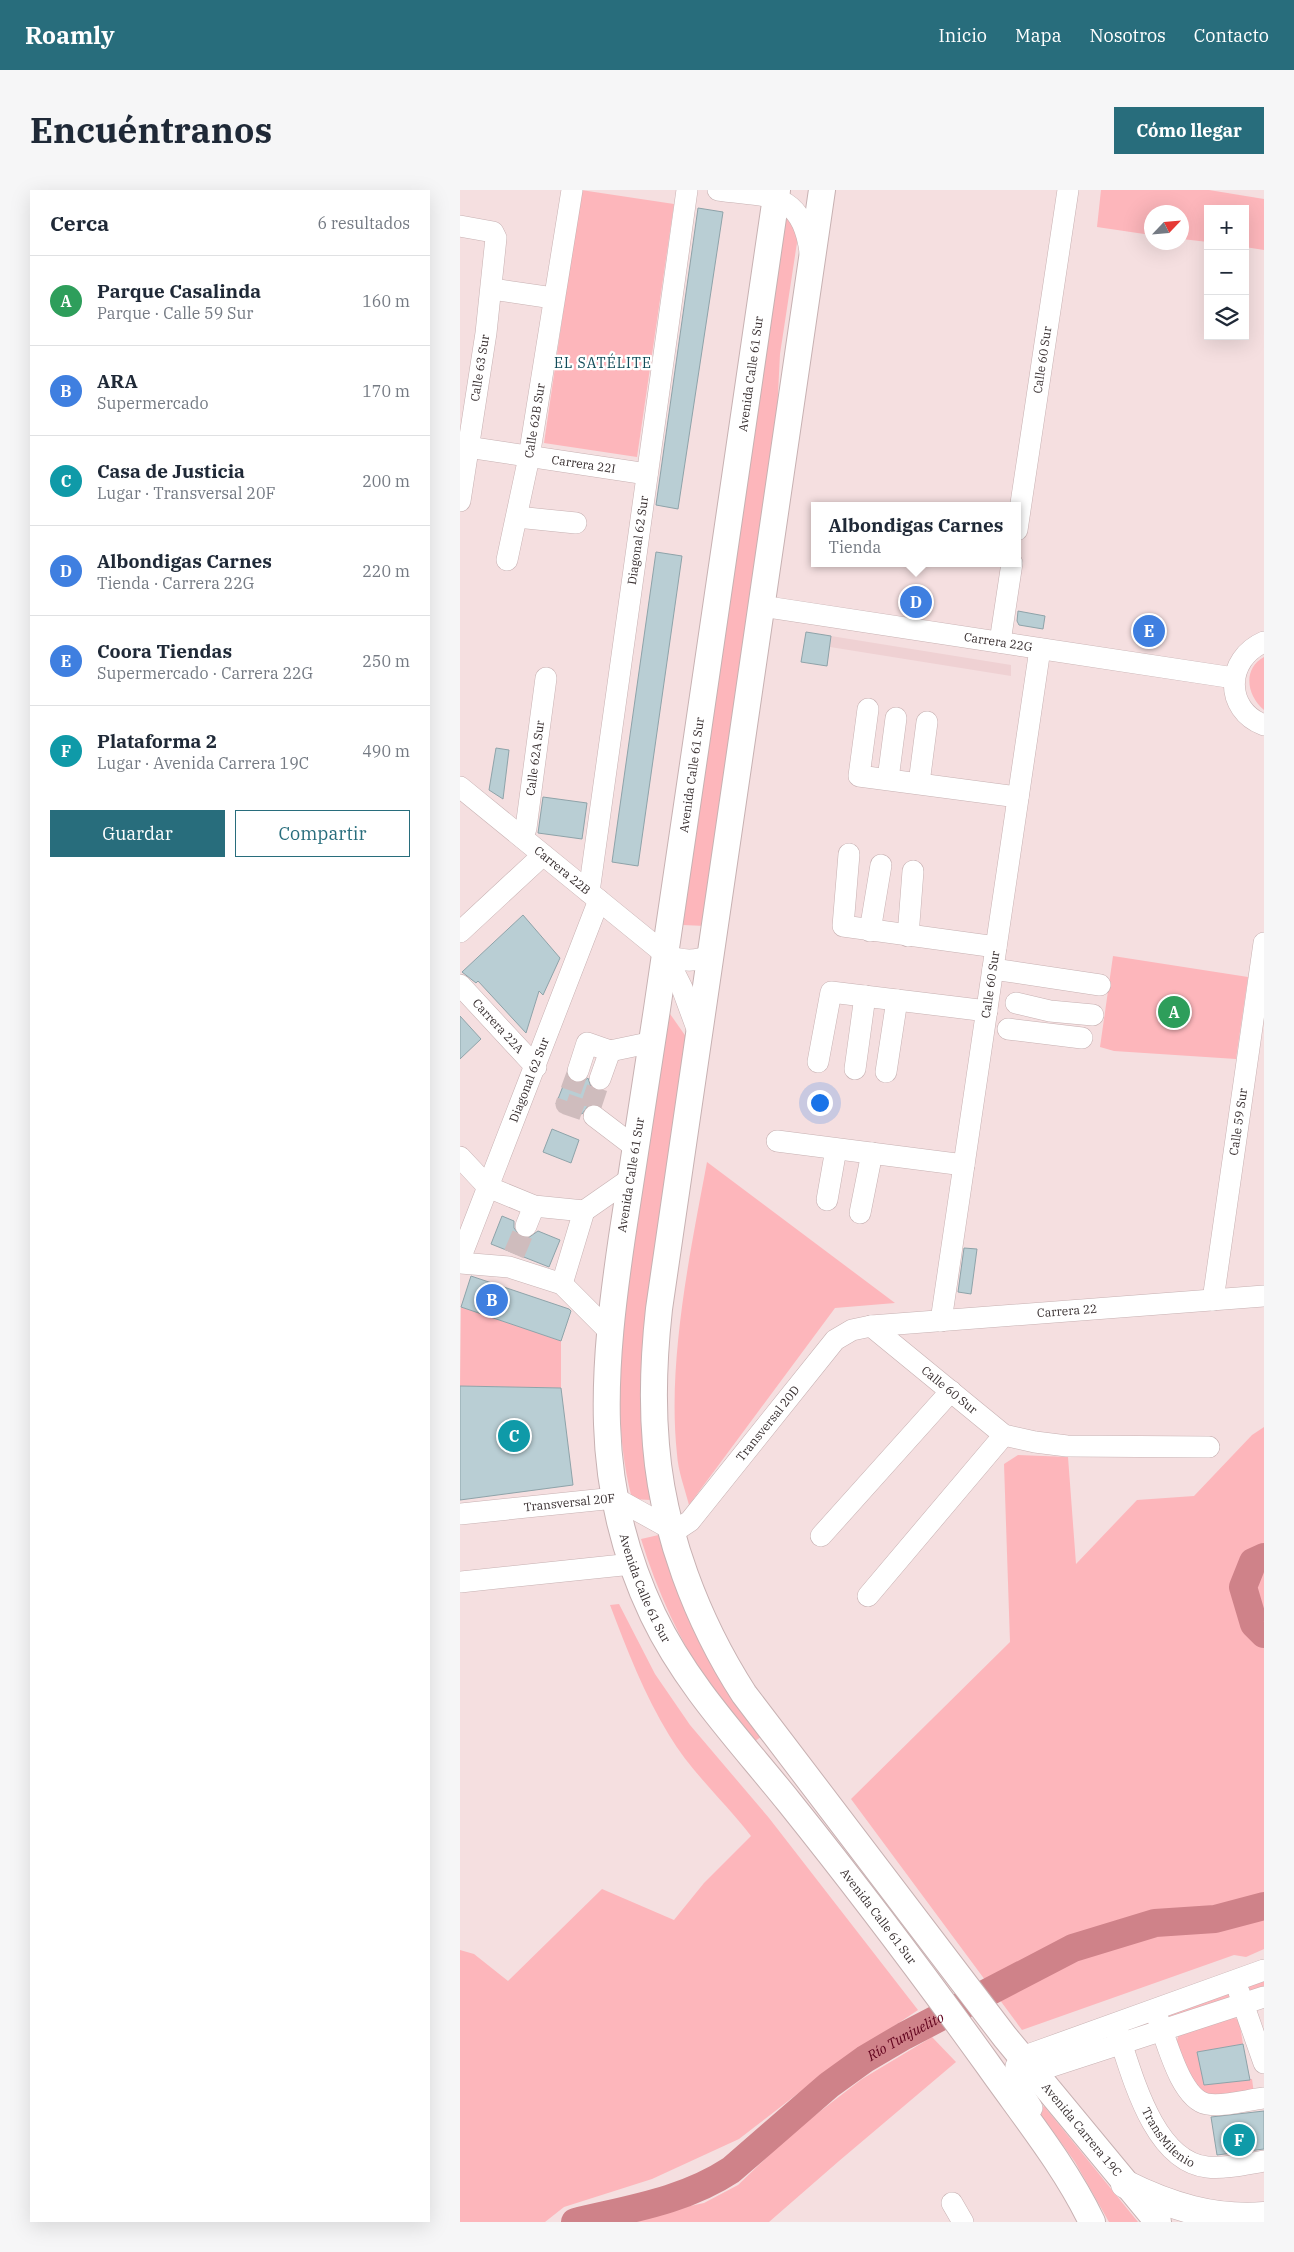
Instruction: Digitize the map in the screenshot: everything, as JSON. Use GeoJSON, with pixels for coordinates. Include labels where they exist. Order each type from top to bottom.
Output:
{"type":"FeatureCollection","features":[{"type":"Feature","properties":{"kind":"highway"},"geometry":{"type":"LineString","coordinates":[[1125,2184],[1166,2202],[1192,2210],[1215,2215],[1264,2216]]}},
{"type":"Feature","properties":{"kind":"main road"},"geometry":{"type":"LineString","coordinates":[[671,1529],[656,1446],[655,1345],[667,1251],[700,1037],[822,190]]}},
{"type":"Feature","properties":{"kind":"main road","name":"Avenida Calle 61 Sur"},"geometry":{"type":"LineString","coordinates":[[779,193],[630,1180],[610,1332],[606,1382],[609,1458],[615,1498],[632,1564],[654,1616],[693,1683],[790,1803],[984,2058]]}},
{"type":"Feature","properties":{"kind":"main road","name":"Avenida Carrera 19C"},"geometry":{"type":"LineString","coordinates":[[671,1529],[695,1599],[731,1674],[762,1719],[1005,2037],[1024,2067],[1158,2222]]}},
{"type":"Feature","properties":{"kind":"main road"},"geometry":{"type":"LineString","coordinates":[[984,2058],[1069,2178],[1092,2222]]}},
{"type":"Feature","properties":{"kind":"street","name":"Calle 62B Sur"},"geometry":{"type":"LineString","coordinates":[[507,560],[528,456],[572,190]]}},
{"type":"Feature","properties":{"kind":"street","name":"Diagonal 62 Sur"},"geometry":{"type":"LineString","coordinates":[[460,1261],[536,1067],[594,896],[647,474],[687,190]]}},
{"type":"Feature","properties":{"kind":"street"},"geometry":{"type":"LineString","coordinates":[[718,190],[779,193],[802,220],[809,244],[811,263]]}},
{"type":"Feature","properties":{"kind":"street","name":"Calle 60 Sur"},"geometry":{"type":"LineString","coordinates":[[1021,503],[1068,190]]}},
{"type":"Feature","properties":{"kind":"street","name":"Calle 63 Sur"},"geometry":{"type":"LineString","coordinates":[[460,226],[493,232],[496,245],[492,289],[464,447],[460,501]]}},
{"type":"Feature","properties":{"kind":"street"},"geometry":{"type":"LineString","coordinates":[[492,289],[553,298]]}},
{"type":"Feature","properties":{"kind":"street","name":"Carrera 22I"},"geometry":{"type":"LineString","coordinates":[[464,447],[647,474]]}},
{"type":"Feature","properties":{"kind":"street"},"geometry":{"type":"LineString","coordinates":[[517,517],[576,523]]}},
{"type":"Feature","properties":{"kind":"street"},"geometry":{"type":"LineString","coordinates":[[1000,642],[1011,567]]}},
{"type":"Feature","properties":{"kind":"street","name":"Carrera 22G"},"geometry":{"type":"LineString","coordinates":[[761,606],[1234,678]]}},
{"type":"Feature","properties":{"kind":"street"},"geometry":{"type":"LineString","coordinates":[[1264,642],[1246,654],[1238,665],[1234,678],[1239,704],[1246,715],[1264,726]]}},
{"type":"Feature","properties":{"kind":"street","name":"Calle 60 Sur"},"geometry":{"type":"LineString","coordinates":[[941,1320],[1040,649]]}},
{"type":"Feature","properties":{"kind":"street","name":"Calle 62A Sur"},"geometry":{"type":"LineString","coordinates":[[523,838],[526,828],[546,678]]}},
{"type":"Feature","properties":{"kind":"street"},"geometry":{"type":"LineString","coordinates":[[868,709],[859,776],[1018,797]]}},
{"type":"Feature","properties":{"kind":"street"},"geometry":{"type":"LineString","coordinates":[[888,779],[896,718]]}},
{"type":"Feature","properties":{"kind":"street"},"geometry":{"type":"LineString","coordinates":[[920,783],[927,722]]}},
{"type":"Feature","properties":{"kind":"street","name":"Carrera 22B"},"geometry":{"type":"LineString","coordinates":[[460,787],[665,954],[673,958],[694,961],[711,955]]}},
{"type":"Feature","properties":{"kind":"street"},"geometry":{"type":"LineString","coordinates":[[849,854],[842,926],[996,948]]}},
{"type":"Feature","properties":{"kind":"street"},"geometry":{"type":"LineString","coordinates":[[460,932],[544,855]]}},
{"type":"Feature","properties":{"kind":"street"},"geometry":{"type":"LineString","coordinates":[[870,930],[880,865]]}},
{"type":"Feature","properties":{"kind":"street"},"geometry":{"type":"LineString","coordinates":[[908,936],[914,871]]}},
{"type":"Feature","properties":{"kind":"street","name":"Calle 59 Sur"},"geometry":{"type":"LineString","coordinates":[[1213,1300],[1262,978],[1264,943]]}},
{"type":"Feature","properties":{"kind":"street","name":"Carrera 22B"},"geometry":{"type":"LineString","coordinates":[[665,954],[682,988],[700,1037]]}},
{"type":"Feature","properties":{"kind":"street"},"geometry":{"type":"LineString","coordinates":[[993,969],[1100,985]]}},
{"type":"Feature","properties":{"kind":"street"},"geometry":{"type":"LineString","coordinates":[[1048,1035],[1056,978]]}},
{"type":"Feature","properties":{"kind":"street","name":"Carrera 22A"},"geometry":{"type":"LineString","coordinates":[[460,986],[536,1067]]}},
{"type":"Feature","properties":{"kind":"street"},"geometry":{"type":"LineString","coordinates":[[818,1062],[831,992],[987,1011]]}},
{"type":"Feature","properties":{"kind":"street"},"geometry":{"type":"LineString","coordinates":[[855,1069],[865,996]]}},
{"type":"Feature","properties":{"kind":"street"},"geometry":{"type":"LineString","coordinates":[[886,1072],[897,1000]]}},
{"type":"Feature","properties":{"kind":"street"},"geometry":{"type":"LineString","coordinates":[[1016,1003],[1050,1010],[1093,1015]]}},
{"type":"Feature","properties":{"kind":"street"},"geometry":{"type":"LineString","coordinates":[[1008,1029],[1082,1038]]}},
{"type":"Feature","properties":{"kind":"street"},"geometry":{"type":"LineString","coordinates":[[578,1071],[587,1043],[610,1050],[652,1042]]}},
{"type":"Feature","properties":{"kind":"street"},"geometry":{"type":"LineString","coordinates":[[600,1079],[610,1050]]}},
{"type":"Feature","properties":{"kind":"street"},"geometry":{"type":"LineString","coordinates":[[594,1116],[636,1148]]}},
{"type":"Feature","properties":{"kind":"street"},"geometry":{"type":"LineString","coordinates":[[778,1142],[964,1165]]}},
{"type":"Feature","properties":{"kind":"street"},"geometry":{"type":"LineString","coordinates":[[827,1200],[836,1149]]}},
{"type":"Feature","properties":{"kind":"street"},"geometry":{"type":"LineString","coordinates":[[860,1213],[872,1153]]}},
{"type":"Feature","properties":{"kind":"street"},"geometry":{"type":"LineString","coordinates":[[460,1157],[488,1187],[534,1206],[584,1211]]}},
{"type":"Feature","properties":{"kind":"street"},"geometry":{"type":"LineString","coordinates":[[562,1284],[584,1211],[630,1180]]}},
{"type":"Feature","properties":{"kind":"street"},"geometry":{"type":"LineString","coordinates":[[526,1226],[534,1206]]}},
{"type":"Feature","properties":{"kind":"street"},"geometry":{"type":"LineString","coordinates":[[460,1261],[512,1260],[562,1284],[610,1332]]}},
{"type":"Feature","properties":{"kind":"street","name":"Carrera 22"},"geometry":{"type":"LineString","coordinates":[[871,1326],[1264,1296]]}},
{"type":"Feature","properties":{"kind":"street","name":"Calle 60 Sur"},"geometry":{"type":"LineString","coordinates":[[871,1326],[1004,1435]]}},
{"type":"Feature","properties":{"kind":"street","name":"Transversal 20D"},"geometry":{"type":"LineString","coordinates":[[671,1529],[678,1528],[690,1521],[836,1340],[852,1330],[871,1326]]}},
{"type":"Feature","properties":{"kind":"street"},"geometry":{"type":"LineString","coordinates":[[821,1536],[951,1391]]}},
{"type":"Feature","properties":{"kind":"street"},"geometry":{"type":"LineString","coordinates":[[868,1596],[1004,1435],[1035,1442],[1067,1446],[1209,1447]]}},
{"type":"Feature","properties":{"kind":"street","name":"Transversal 20F"},"geometry":{"type":"LineString","coordinates":[[460,1514],[615,1498],[671,1529]]}},
{"type":"Feature","properties":{"kind":"street"},"geometry":{"type":"LineString","coordinates":[[460,1582],[632,1564]]}},
{"type":"Feature","properties":{"kind":"street"},"geometry":{"type":"LineString","coordinates":[[984,2058],[1024,2067],[1118,2033],[1154,2009],[1264,1970]]}},
{"type":"Feature","properties":{"kind":"street"},"geometry":{"type":"LineString","coordinates":[[1235,1980],[1264,2063]]}},
{"type":"Feature","properties":{"kind":"street"},"geometry":{"type":"LineString","coordinates":[[1118,2033],[1162,2029],[1264,1997]]}},
{"type":"Feature","properties":{"kind":"street"},"geometry":{"type":"LineString","coordinates":[[1243,2005],[1252,2013],[1264,2017]]}},
{"type":"Feature","properties":{"kind":"street"},"geometry":{"type":"LineString","coordinates":[[1154,2009],[1181,2080],[1197,2100],[1204,2104],[1214,2105],[1264,2098]]}},
{"type":"Feature","properties":{"kind":"street","name":"TransMilenio"},"geometry":{"type":"LineString","coordinates":[[1118,2033],[1153,2123],[1173,2151],[1194,2164],[1205,2167],[1216,2168],[1264,2161]]}},
{"type":"Feature","properties":{"kind":"street"},"geometry":{"type":"LineString","coordinates":[[1024,2067],[1021,2090],[1083,2185],[1104,2222]]}},
{"type":"Feature","properties":{"kind":"street"},"geometry":{"type":"LineString","coordinates":[[1024,2067],[1038,2089],[1146,2222]]}},
{"type":"Feature","properties":{"kind":"street"},"geometry":{"type":"LineString","coordinates":[[952,2202],[963,2222]]}},
{"type":"Feature","properties":{"kind":"shaded area"},"geometry":{"type":"Polygon","coordinates":[[[581,190],[674,204],[637,457],[544,443],[581,190]]]}},
{"type":"Feature","properties":{"kind":"shaded area"},"geometry":{"type":"Polygon","coordinates":[[[1101,190],[1209,190],[1264,199],[1264,250],[1249,248],[1249,205],[1204,205],[1204,242],[1189,240],[1189,205],[1144,205],[1144,234],[1097,227],[1101,190]]]}},
{"type":"Feature","properties":{"kind":"shaded area"},"geometry":{"type":"Polygon","coordinates":[[[784,213],[790,216],[798,236],[780,354],[776,433],[705,926],[683,925],[784,213]]]}},
{"type":"Feature","properties":{"kind":"shaded area"},"geometry":{"type":"Polygon","coordinates":[[[831,636],[1011,665],[1011,676],[830,647],[831,636]]]}},
{"type":"Feature","properties":{"kind":"shaded area"},"geometry":{"type":"Polygon","coordinates":[[[1264,657],[1264,710],[1254,697],[1249,683],[1252,668],[1264,657]]]}},
{"type":"Feature","properties":{"kind":"shaded area"},"geometry":{"type":"Polygon","coordinates":[[[1113,956],[1248,977],[1236,1059],[1114,1051],[1100,1047],[1113,956]]]}},
{"type":"Feature","properties":{"kind":"shaded area"},"geometry":{"type":"Polygon","coordinates":[[[668,1011],[689,1041],[651,1500],[632,1499],[625,1464],[621,1428],[621,1356],[628,1285],[668,1011]]]}},
{"type":"Feature","properties":{"kind":"shaded area"},"geometry":{"type":"Polygon","coordinates":[[[707,1162],[895,1303],[835,1308],[689,1505],[678,1460],[675,1382],[687,1270],[707,1162]]]}},
{"type":"Feature","properties":{"kind":"shaded area"},"geometry":{"type":"Polygon","coordinates":[[[461,1307],[561,1341],[561,1388],[460,1386],[461,1307]]]}},
{"type":"Feature","properties":{"kind":"shaded area"},"geometry":{"type":"Polygon","coordinates":[[[1264,1427],[1264,1949],[1246,1957],[1234,1955],[1022,2030],[851,1799],[1010,1642],[1004,1464],[1018,1455],[1068,1457],[1076,1564],[1137,1500],[1194,1496],[1252,1435],[1264,1427]]]}},
{"type":"Feature","properties":{"kind":"shaded area"},"geometry":{"type":"Polygon","coordinates":[[[663,1534],[762,1736],[754,1742],[716,1695],[700,1671],[670,1616],[654,1578],[641,1539],[663,1534]]]}},
{"type":"Feature","properties":{"kind":"shaded area"},"geometry":{"type":"Polygon","coordinates":[[[619,1604],[655,1674],[690,1725],[769,1818],[918,2010],[827,2071],[739,2139],[652,2179],[564,2207],[545,2222],[460,2222],[460,1950],[474,1954],[508,1981],[602,1889],[674,1920],[704,1883],[751,1836],[687,1762],[669,1735],[636,1672],[610,1605],[619,1604]]]}},
{"type":"Feature","properties":{"kind":"shaded area"},"geometry":{"type":"Polygon","coordinates":[[[1264,1980],[1264,1991],[1089,2047],[1181,2007],[1264,1980]]]}},
{"type":"Feature","properties":{"kind":"shaded area"},"geometry":{"type":"Polygon","coordinates":[[[1233,2017],[1239,2020],[1243,2044],[1198,2052],[1204,2085],[1252,2079],[1254,2094],[1218,2101],[1197,2091],[1176,2043],[1179,2034],[1233,2017]]]}},
{"type":"Feature","properties":{"kind":"shaded area"},"geometry":{"type":"Polygon","coordinates":[[[932,2037],[956,2062],[769,2222],[616,2222],[704,2203],[738,2185],[792,2133],[862,2079],[932,2037]]]}},
{"type":"Feature","properties":{"kind":"shaded area"},"geometry":{"type":"Polygon","coordinates":[[[1044,2106],[1138,2222],[1109,2222],[1075,2162],[1038,2111],[1044,2106]]]}},
{"type":"Feature","properties":{"kind":"building"},"geometry":{"type":"Polygon","coordinates":[[[698,208],[723,212],[678,509],[656,505],[698,208]]]}},
{"type":"Feature","properties":{"kind":"building"},"geometry":{"type":"Polygon","coordinates":[[[656,552],[682,556],[638,866],[612,862],[656,552]]]}},
{"type":"Feature","properties":{"kind":"building"},"geometry":{"type":"Polygon","coordinates":[[[1018,611],[1045,616],[1043,629],[1019,625],[1017,621],[1018,611]]]}},
{"type":"Feature","properties":{"kind":"building"},"geometry":{"type":"Polygon","coordinates":[[[806,632],[831,636],[827,666],[801,662],[806,632]]]}},
{"type":"Feature","properties":{"kind":"building"},"geometry":{"type":"Polygon","coordinates":[[[496,748],[509,750],[503,799],[489,790],[496,748]]]}},
{"type":"Feature","properties":{"kind":"building"},"geometry":{"type":"Polygon","coordinates":[[[543,797],[587,803],[582,839],[538,833],[543,797]]]}},
{"type":"Feature","properties":{"kind":"building"},"geometry":{"type":"Polygon","coordinates":[[[523,915],[560,958],[543,995],[539,991],[526,1033],[478,981],[476,983],[462,972],[523,915]]]}},
{"type":"Feature","properties":{"kind":"building"},"geometry":{"type":"Polygon","coordinates":[[[460,1016],[481,1039],[460,1059],[460,1016]]]}},
{"type":"Feature","properties":{"kind":"building"},"geometry":{"type":"Polygon","coordinates":[[[567,1076],[575,1083],[581,1083],[588,1078],[591,1087],[596,1091],[603,1091],[598,1105],[589,1105],[582,1114],[556,1104],[567,1076]]]}},
{"type":"Feature","properties":{"kind":"building"},"geometry":{"type":"Polygon","coordinates":[[[552,1129],[579,1140],[571,1163],[543,1152],[552,1129]]]}},
{"type":"Feature","properties":{"kind":"building"},"geometry":{"type":"Polygon","coordinates":[[[502,1216],[514,1221],[514,1228],[521,1237],[528,1238],[538,1231],[560,1240],[549,1267],[491,1244],[502,1216]]]}},
{"type":"Feature","properties":{"kind":"building"},"geometry":{"type":"Polygon","coordinates":[[[964,1248],[977,1249],[971,1294],[958,1292],[964,1248]]]}},
{"type":"Feature","properties":{"kind":"building"},"geometry":{"type":"Polygon","coordinates":[[[471,1276],[569,1309],[571,1311],[561,1341],[461,1307],[471,1276]]]}},
{"type":"Feature","properties":{"kind":"building"},"geometry":{"type":"Polygon","coordinates":[[[460,1386],[561,1388],[573,1485],[460,1500],[460,1386]]]}},
{"type":"Feature","properties":{"kind":"building"},"geometry":{"type":"Polygon","coordinates":[[[1243,2044],[1250,2080],[1204,2085],[1197,2052],[1243,2044]]]}},
{"type":"Feature","properties":{"kind":"building"},"geometry":{"type":"Polygon","coordinates":[[[1264,2111],[1264,2149],[1217,2155],[1211,2117],[1264,2111]]]}},
{"type":"Feature","properties":{"kind":"waterway","name":"Río Tunjuelito"},"geometry":{"type":"LineString","coordinates":[[1264,1557],[1253,1562],[1243,1587],[1254,1624],[1264,1634]]}},
{"type":"Feature","properties":{"kind":"waterway","name":"Río Tunjuelito"},"geometry":{"type":"LineString","coordinates":[[575,2222],[656,2203],[713,2181],[731,2170],[829,2085],[865,2059],[904,2036],[1073,1948],[1155,1923],[1215,1919],[1264,1906]]}},
{"type":"Feature","properties":{"kind":"tunnel"},"geometry":{"type":"LineString","coordinates":[[578,1071],[566,1104],[589,1112],[600,1079]]}},
{"type":"Feature","properties":{"kind":"tunnel"},"geometry":{"type":"LineString","coordinates":[[514,1254],[526,1226]]}},
{"type":"Feature","properties":{"kind":"place","name":"Albondigas Carnes"},"geometry":{"type":"Point","coordinates":[916,602]}},
{"type":"Feature","properties":{"kind":"place","name":"Coora Tiendas"},"geometry":{"type":"Point","coordinates":[1149,631]}},
{"type":"Feature","properties":{"kind":"place","name":"Parque Casalinda"},"geometry":{"type":"Point","coordinates":[1174,1012]}},
{"type":"Feature","properties":{"kind":"place","name":"ARA"},"geometry":{"type":"Point","coordinates":[492,1300]}},
{"type":"Feature","properties":{"kind":"place","name":"Casa de Justicia"},"geometry":{"type":"Point","coordinates":[514,1436]}},
{"type":"Feature","properties":{"kind":"place","name":"Plataforma 2"},"geometry":{"type":"Point","coordinates":[1239,2140]}},
{"type":"Feature","properties":{"kind":"district","name":"EL SATÉLITE"},"geometry":{"type":"Point","coordinates":[603,363]}}]}
